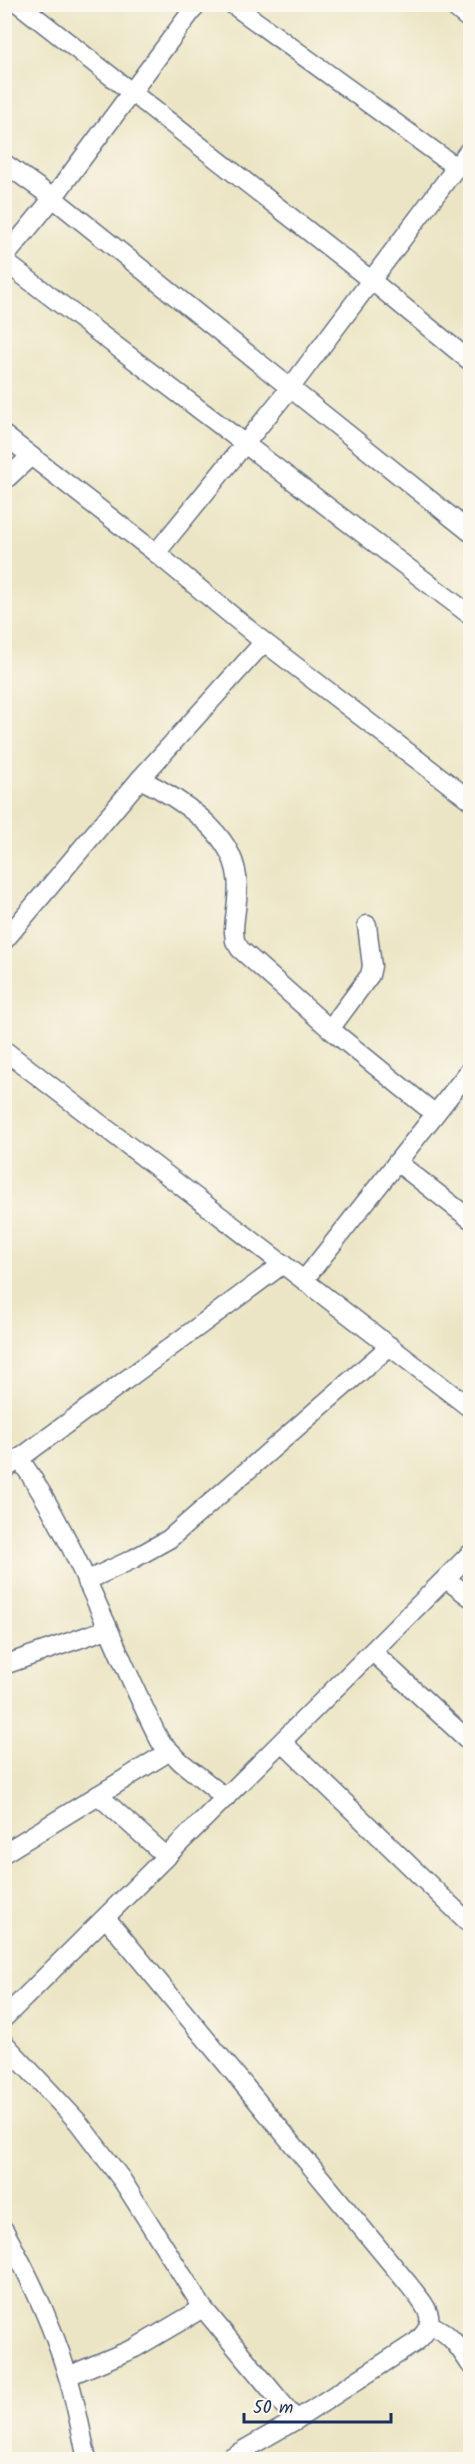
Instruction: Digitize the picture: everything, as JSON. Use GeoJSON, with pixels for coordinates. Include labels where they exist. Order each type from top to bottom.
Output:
{"type":"FeatureCollection","features":[{"type":"Feature","properties":{"kind":"street"},"geometry":{"type":"LineString","coordinates":[[19,4],[471,361]]}},
{"type":"Feature","properties":{"kind":"street"},"geometry":{"type":"LineString","coordinates":[[196,4],[53,198],[4,259],[244,445],[467,604]]}},
{"type":"Feature","properties":{"kind":"street"},"geometry":{"type":"LineString","coordinates":[[232,4],[456,167]]}},
{"type":"Feature","properties":{"kind":"street"},"geometry":{"type":"LineString","coordinates":[[451,4],[471,20]]}},
{"type":"Feature","properties":{"kind":"street"},"geometry":{"type":"LineString","coordinates":[[156,553],[291,387],[471,149]]}},
{"type":"Feature","properties":{"kind":"street"},"geometry":{"type":"LineString","coordinates":[[4,164],[53,198],[471,532]]}},
{"type":"Feature","properties":{"kind":"street"},"geometry":{"type":"LineString","coordinates":[[4,435],[156,553],[264,642],[471,800]]}},
{"type":"Feature","properties":{"kind":"street"},"geometry":{"type":"LineString","coordinates":[[4,481],[31,456]]}},
{"type":"Feature","properties":{"kind":"street"},"geometry":{"type":"LineString","coordinates":[[4,941],[140,779],[264,642]]}},
{"type":"Feature","properties":{"kind":"street"},"geometry":{"type":"LineString","coordinates":[[140,779],[188,806],[228,849],[234,861],[237,877],[235,941],[240,949],[330,1029],[435,1114]]}},
{"type":"Feature","properties":{"kind":"street"},"geometry":{"type":"LineString","coordinates":[[330,1029],[370,975],[372,966],[367,925]]}},
{"type":"Feature","properties":{"kind":"street"},"geometry":{"type":"LineString","coordinates":[[4,1050],[13,1066],[283,1264],[471,1408]]}},
{"type":"Feature","properties":{"kind":"street"},"geometry":{"type":"LineString","coordinates":[[304,1280],[471,1070]]}},
{"type":"Feature","properties":{"kind":"street"},"geometry":{"type":"LineString","coordinates":[[397,1162],[471,1218]]}},
{"type":"Feature","properties":{"kind":"street"},"geometry":{"type":"LineString","coordinates":[[4,1470],[283,1264]]}},
{"type":"Feature","properties":{"kind":"street"},"geometry":{"type":"LineString","coordinates":[[86,1581],[169,1539],[390,1346]]}},
{"type":"Feature","properties":{"kind":"street"},"geometry":{"type":"LineString","coordinates":[[19,1458],[40,1488],[160,1741],[226,1798]]}},
{"type":"Feature","properties":{"kind":"street"},"geometry":{"type":"LineString","coordinates":[[4,2018],[471,1554]]}},
{"type":"Feature","properties":{"kind":"street"},"geometry":{"type":"LineString","coordinates":[[446,1579],[471,1598]]}},
{"type":"Feature","properties":{"kind":"street"},"geometry":{"type":"LineString","coordinates":[[4,1665],[107,1629]]}},
{"type":"Feature","properties":{"kind":"street"},"geometry":{"type":"LineString","coordinates":[[373,1652],[471,1742]]}},
{"type":"Feature","properties":{"kind":"street"},"geometry":{"type":"LineString","coordinates":[[282,1742],[471,1924]]}},
{"type":"Feature","properties":{"kind":"street"},"geometry":{"type":"LineString","coordinates":[[4,1853],[170,1751]]}},
{"type":"Feature","properties":{"kind":"street"},"geometry":{"type":"LineString","coordinates":[[98,1795],[167,1857]]}},
{"type":"Feature","properties":{"kind":"street"},"geometry":{"type":"LineString","coordinates":[[106,1918],[409,2285],[430,2316],[427,2333],[416,2342],[296,2420],[226,2460]]}},
{"type":"Feature","properties":{"kind":"street"},"geometry":{"type":"LineString","coordinates":[[4,2043],[78,2122],[110,2163],[203,2308],[296,2420]]}},
{"type":"Feature","properties":{"kind":"street"},"geometry":{"type":"LineString","coordinates":[[4,2230],[34,2286],[68,2376],[87,2460]]}},
{"type":"Feature","properties":{"kind":"street"},"geometry":{"type":"LineString","coordinates":[[68,2376],[135,2348],[203,2308]]}},
{"type":"Feature","properties":{"kind":"street"},"geometry":{"type":"LineString","coordinates":[[430,2325],[443,2330],[471,2364]]}}]}
